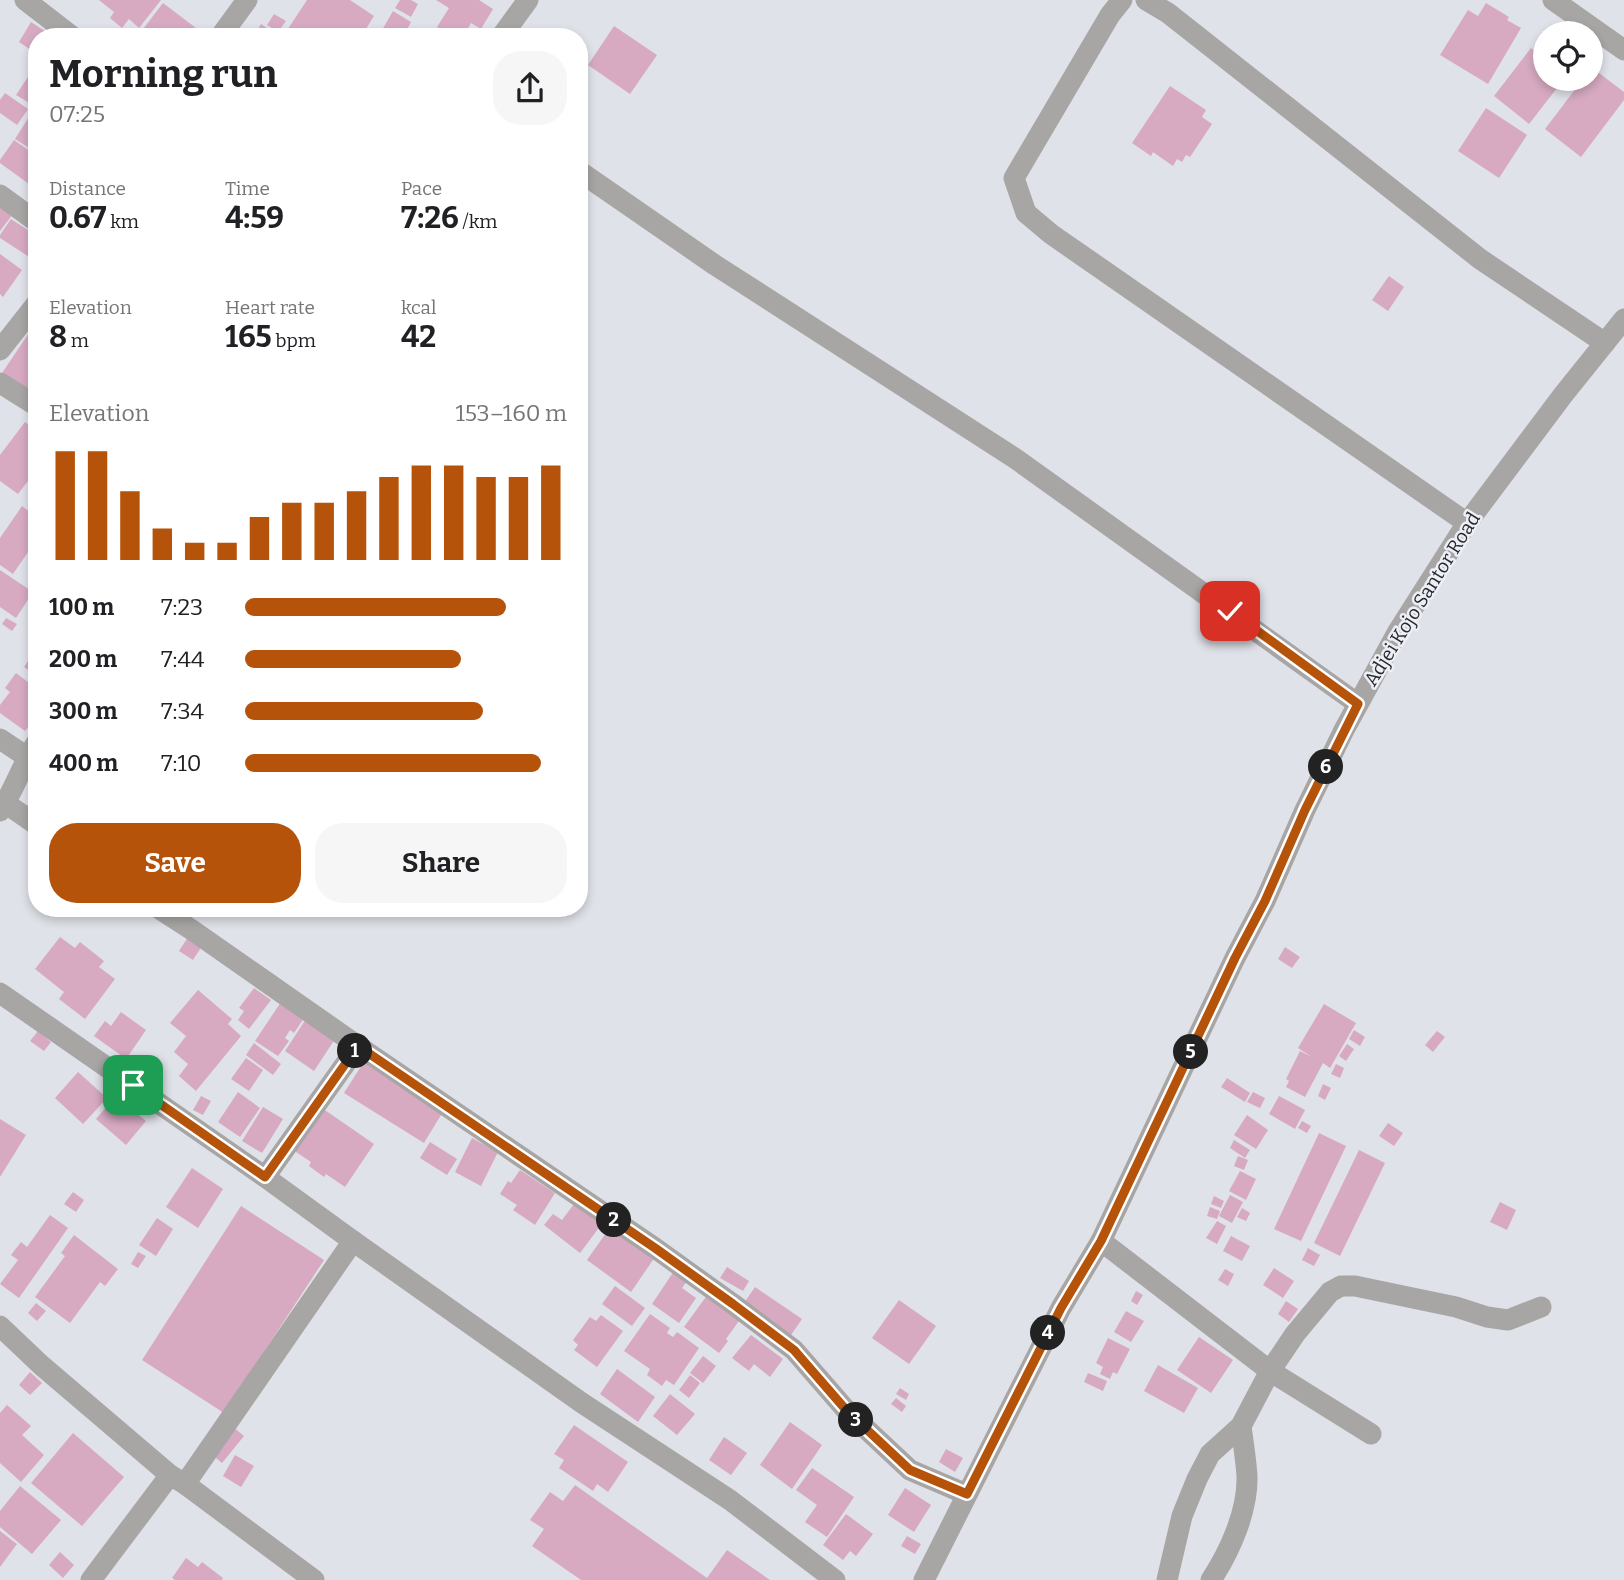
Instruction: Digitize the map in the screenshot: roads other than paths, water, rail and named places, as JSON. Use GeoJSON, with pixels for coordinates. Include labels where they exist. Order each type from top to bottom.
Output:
{"type":"FeatureCollection","features":[{"type":"Feature","properties":{"kind":"street"},"geometry":{"type":"LineString","coordinates":[[25,0],[61,28]]}},
{"type":"Feature","properties":{"kind":"street"},"geometry":{"type":"LineString","coordinates":[[227,28],[247,0]]}},
{"type":"Feature","properties":{"kind":"street"},"geometry":{"type":"LineString","coordinates":[[508,28],[528,0]]}},
{"type":"Feature","properties":{"kind":"street"},"geometry":{"type":"LineString","coordinates":[[1122,0],[1110,15],[1014,178],[1026,214],[1467,523]]}},
{"type":"Feature","properties":{"kind":"street"},"geometry":{"type":"LineString","coordinates":[[1146,0],[1168,13],[1480,259],[1605,343]]}},
{"type":"Feature","properties":{"kind":"street"},"geometry":{"type":"LineString","coordinates":[[1558,1],[1624,50]]}},
{"type":"Feature","properties":{"kind":"street"},"geometry":{"type":"LineString","coordinates":[[588,177],[715,265],[1016,459],[1358,704]]}},
{"type":"Feature","properties":{"kind":"street"},"geometry":{"type":"LineString","coordinates":[[0,195],[28,215]]}},
{"type":"Feature","properties":{"kind":"street"},"geometry":{"type":"LineString","coordinates":[[0,350],[28,314]]}},
{"type":"Feature","properties":{"kind":"street","name":"Adjei Kojo Santor Road"},"geometry":{"type":"LineString","coordinates":[[924,1580],[1061,1308],[1101,1241],[1235,958],[1265,901],[1305,810],[1397,633],[1467,523],[1624,319]]}},
{"type":"Feature","properties":{"kind":"street"},"geometry":{"type":"LineString","coordinates":[[0,383],[28,400]]}},
{"type":"Feature","properties":{"kind":"street"},"geometry":{"type":"LineString","coordinates":[[0,739],[28,749]]}},
{"type":"Feature","properties":{"kind":"street"},"geometry":{"type":"LineString","coordinates":[[28,758],[3,807],[28,820]]}},
{"type":"Feature","properties":{"kind":"street"},"geometry":{"type":"LineString","coordinates":[[172,917],[733,1304],[794,1350],[847,1411],[910,1470],[967,1494]]}},
{"type":"Feature","properties":{"kind":"street"},"geometry":{"type":"LineString","coordinates":[[0,993],[265,1177],[582,1403],[730,1500],[835,1580]]}},
{"type":"Feature","properties":{"kind":"street"},"geometry":{"type":"LineString","coordinates":[[265,1177],[358,1046]]}},
{"type":"Feature","properties":{"kind":"street"},"geometry":{"type":"LineString","coordinates":[[91,1580],[178,1480],[353,1241]]}},
{"type":"Feature","properties":{"kind":"street"},"geometry":{"type":"LineString","coordinates":[[1101,1241],[1270,1371],[1371,1434]]}},
{"type":"Feature","properties":{"kind":"street"},"geometry":{"type":"LineString","coordinates":[[1167,1580],[1182,1516],[1210,1454],[1241,1426],[1270,1371],[1295,1334],[1330,1292],[1341,1286],[1355,1286],[1457,1307],[1508,1321],[1541,1307]]}},
{"type":"Feature","properties":{"kind":"street"},"geometry":{"type":"LineString","coordinates":[[0,1326],[41,1366],[178,1480],[314,1580]]}},
{"type":"Feature","properties":{"kind":"street"},"geometry":{"type":"LineString","coordinates":[[1212,1580],[1223,1562],[1243,1513],[1247,1477],[1241,1426]]}}]}
